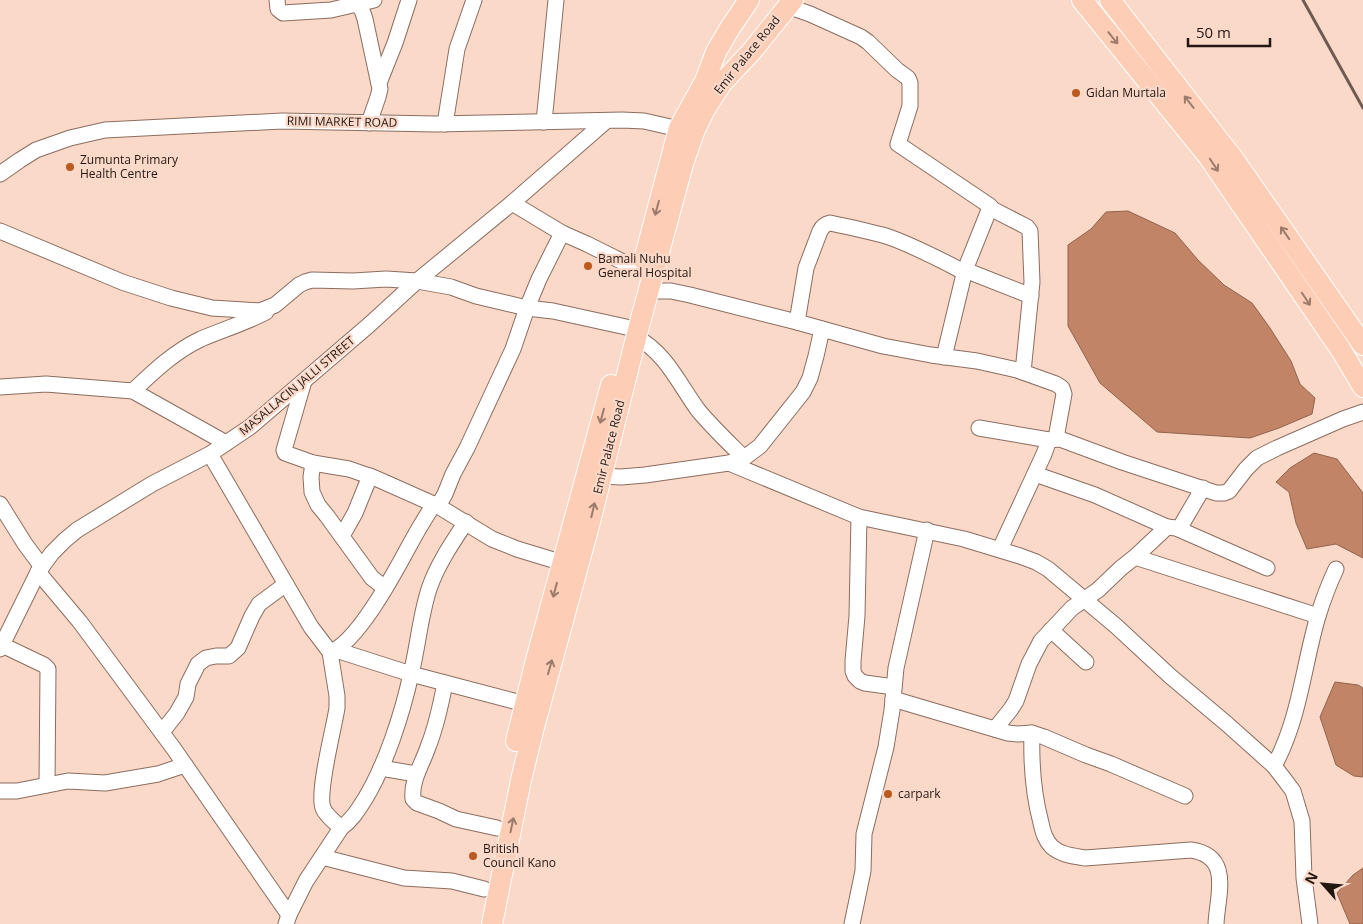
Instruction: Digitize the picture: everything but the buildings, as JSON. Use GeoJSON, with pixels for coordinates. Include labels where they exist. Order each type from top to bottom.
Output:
{"type":"FeatureCollection","features":[{"type":"Feature","properties":{"kind":"main road","name":"Emir Palace Road"},"geometry":{"type":"LineString","coordinates":[[713,83],[716,52],[749,0]]}},
{"type":"Feature","properties":{"kind":"main road"},"geometry":{"type":"LineString","coordinates":[[713,83],[738,33],[764,0]]}},
{"type":"Feature","properties":{"kind":"main road"},"geometry":{"type":"LineString","coordinates":[[1082,0],[1208,156],[1341,350],[1363,387]]}},
{"type":"Feature","properties":{"kind":"main road"},"geometry":{"type":"LineString","coordinates":[[1110,0],[1236,161],[1363,345]]}},
{"type":"Feature","properties":{"kind":"main road","name":"Emir Palace Road"},"geometry":{"type":"LineString","coordinates":[[478,924],[497,828],[534,727],[590,522],[631,332],[641,270],[687,130],[713,83],[752,50],[786,2]]}},
{"type":"Feature","properties":{"kind":"main road","name":"Emir Palace Road"},"geometry":{"type":"LineString","coordinates":[[492,924],[525,704],[563,563],[631,332],[649,291],[683,164],[687,130]]}},
{"type":"Feature","properties":{"kind":"street"},"geometry":{"type":"LineString","coordinates":[[277,0],[278,9],[283,13],[331,10],[356,2],[374,0]]}},
{"type":"Feature","properties":{"kind":"street"},"geometry":{"type":"LineString","coordinates":[[379,82],[395,43],[409,0]]}},
{"type":"Feature","properties":{"kind":"street"},"geometry":{"type":"LineString","coordinates":[[445,124],[457,49],[474,0]]}},
{"type":"Feature","properties":{"kind":"street"},"geometry":{"type":"LineString","coordinates":[[544,122],[556,0]]}},
{"type":"Feature","properties":{"kind":"street"},"geometry":{"type":"LineString","coordinates":[[356,2],[362,10],[365,19],[380,89],[369,123]]}},
{"type":"Feature","properties":{"kind":"street"},"geometry":{"type":"LineString","coordinates":[[786,2],[801,12],[810,14],[861,38],[908,78],[910,83],[910,106],[898,144],[989,204],[990,208],[1029,229],[1031,296],[1023,372]]}},
{"type":"Feature","properties":{"kind":"street","name":"RIMI MARKET ROAD"},"geometry":{"type":"LineString","coordinates":[[0,174],[36,150],[70,138],[105,130],[282,121],[445,124],[644,121],[687,130]]}},
{"type":"Feature","properties":{"kind":"street","name":"MASALLACIN JALLI STREET"},"geometry":{"type":"LineString","coordinates":[[1,647],[40,570],[52,553],[65,540],[77,530],[152,484],[210,454],[250,427],[606,121]]}},
{"type":"Feature","properties":{"kind":"street"},"geometry":{"type":"LineString","coordinates":[[512,203],[562,233],[641,270]]}},
{"type":"Feature","properties":{"kind":"street"},"geometry":{"type":"LineString","coordinates":[[944,357],[964,271],[990,208]]}},
{"type":"Feature","properties":{"kind":"street"},"geometry":{"type":"LineString","coordinates":[[797,322],[806,268],[820,231],[826,224],[830,223],[888,237],[964,271],[1031,296]]}},
{"type":"Feature","properties":{"kind":"street"},"geometry":{"type":"LineString","coordinates":[[0,232],[122,282],[171,298],[212,308],[249,312],[260,311],[275,305]]}},
{"type":"Feature","properties":{"kind":"street"},"geometry":{"type":"LineString","coordinates":[[333,651],[353,635],[395,572],[408,547],[445,494],[512,349],[538,279],[562,233]]}},
{"type":"Feature","properties":{"kind":"street"},"geometry":{"type":"LineString","coordinates":[[133,391],[162,364],[200,340],[247,322],[268,311],[304,282],[312,280],[353,281],[386,279],[417,282],[451,287],[476,296],[527,308],[553,311],[631,332],[661,356],[698,410],[744,458]]}},
{"type":"Feature","properties":{"kind":"street"},"geometry":{"type":"LineString","coordinates":[[649,291],[671,291],[690,294],[883,346],[977,361],[1023,372],[1062,388],[1064,394],[1052,439],[1000,549]]}},
{"type":"Feature","properties":{"kind":"street"},"geometry":{"type":"LineString","coordinates":[[601,476],[644,476],[729,463],[744,458],[760,446],[803,392],[810,378],[822,330]]}},
{"type":"Feature","properties":{"kind":"street"},"geometry":{"type":"LineString","coordinates":[[304,381],[284,450],[285,453],[370,476],[436,505],[492,539],[563,563]]}},
{"type":"Feature","properties":{"kind":"street"},"geometry":{"type":"LineString","coordinates":[[0,387],[46,384],[133,391],[226,444]]}},
{"type":"Feature","properties":{"kind":"street"},"geometry":{"type":"LineString","coordinates":[[979,428],[1076,444],[1135,467],[1224,494],[1229,491],[1246,469],[1258,458],[1343,419],[1363,412]]}},
{"type":"Feature","properties":{"kind":"street"},"geometry":{"type":"LineString","coordinates":[[210,454],[311,628],[333,651],[525,704]]}},
{"type":"Feature","properties":{"kind":"street"},"geometry":{"type":"LineString","coordinates":[[313,462],[312,492],[318,505],[372,578],[385,588]]}},
{"type":"Feature","properties":{"kind":"street"},"geometry":{"type":"LineString","coordinates":[[729,463],[859,517],[964,539],[1000,549],[1036,562],[1048,569],[1116,626],[1170,676],[1274,766],[1292,791],[1302,821],[1304,878],[1310,924]]}},
{"type":"Feature","properties":{"kind":"street"},"geometry":{"type":"LineString","coordinates":[[1035,474],[1104,499],[1267,568]]}},
{"type":"Feature","properties":{"kind":"street"},"geometry":{"type":"LineString","coordinates":[[342,536],[355,512],[370,476]]}},
{"type":"Feature","properties":{"kind":"street"},"geometry":{"type":"LineString","coordinates":[[995,729],[1016,701],[1041,641],[1072,608],[1098,590],[1120,568],[1173,528],[1203,488]]}},
{"type":"Feature","properties":{"kind":"street"},"geometry":{"type":"LineString","coordinates":[[0,504],[40,570],[162,732],[287,919],[306,881],[341,828],[353,817],[371,789],[381,768],[412,674],[422,616],[430,586],[454,539],[466,522]]}},
{"type":"Feature","properties":{"kind":"street"},"geometry":{"type":"LineString","coordinates":[[859,517],[857,616],[852,661],[853,671],[857,679],[944,713],[995,729],[1018,734],[1032,733],[1044,736],[1184,796]]}},
{"type":"Feature","properties":{"kind":"street"},"geometry":{"type":"LineString","coordinates":[[852,924],[864,871],[864,834],[886,746],[896,668],[927,530]]}},
{"type":"Feature","properties":{"kind":"street"},"geometry":{"type":"LineString","coordinates":[[1135,558],[1318,616]]}},
{"type":"Feature","properties":{"kind":"street"},"geometry":{"type":"LineString","coordinates":[[1274,766],[1282,752],[1293,722],[1318,616],[1336,569]]}},
{"type":"Feature","properties":{"kind":"street"},"geometry":{"type":"LineString","coordinates":[[162,732],[177,713],[186,697],[188,684],[198,664],[206,658],[229,656],[238,648],[259,604],[286,584]]}},
{"type":"Feature","properties":{"kind":"street"},"geometry":{"type":"LineString","coordinates":[[1051,630],[1086,662]]}},
{"type":"Feature","properties":{"kind":"street"},"geometry":{"type":"LineString","coordinates":[[1,647],[44,664],[48,669],[47,785]]}},
{"type":"Feature","properties":{"kind":"street"},"geometry":{"type":"LineString","coordinates":[[333,651],[337,708],[322,801],[326,813],[341,828]]}},
{"type":"Feature","properties":{"kind":"street"},"geometry":{"type":"LineString","coordinates":[[445,683],[432,736],[416,774],[412,796],[414,801],[456,819],[497,828]]}},
{"type":"Feature","properties":{"kind":"street"},"geometry":{"type":"LineString","coordinates":[[1032,733],[1031,757],[1036,804],[1045,838],[1052,847],[1059,852],[1085,858],[1191,850],[1200,851],[1208,856],[1218,869],[1220,876],[1216,924]]}},
{"type":"Feature","properties":{"kind":"street"},"geometry":{"type":"LineString","coordinates":[[0,791],[16,791],[68,781],[105,783],[158,774],[185,765]]}},
{"type":"Feature","properties":{"kind":"street"},"geometry":{"type":"LineString","coordinates":[[381,768],[416,774]]}},
{"type":"Feature","properties":{"kind":"street"},"geometry":{"type":"LineString","coordinates":[[322,857],[404,878],[452,881],[484,889]]}},
{"type":"Feature","properties":{"kind":"shaded area"},"geometry":{"type":"Polygon","coordinates":[[[1128,211],[1175,233],[1198,260],[1224,285],[1252,303],[1291,361],[1300,384],[1315,398],[1312,414],[1250,438],[1157,432],[1100,383],[1068,326],[1068,245],[1091,229],[1106,212],[1128,211]]]}},
{"type":"Feature","properties":{"kind":"shaded area"},"geometry":{"type":"Polygon","coordinates":[[[1314,453],[1337,459],[1363,493],[1363,558],[1336,544],[1307,549],[1296,523],[1289,492],[1276,482],[1290,468],[1314,453]]]}},
{"type":"Feature","properties":{"kind":"shaded area"},"geometry":{"type":"Polygon","coordinates":[[[1335,682],[1358,685],[1363,688],[1363,777],[1354,776],[1336,765],[1320,717],[1335,682]]]}},
{"type":"Feature","properties":{"kind":"shaded area"},"geometry":{"type":"Polygon","coordinates":[[[1363,868],[1363,924],[1350,924],[1337,893],[1353,875],[1363,868]]]}},
{"type":"Feature","properties":{"kind":"railway"},"geometry":{"type":"LineString","coordinates":[[1303,0],[1363,108]]}},
{"type":"Feature","properties":{"kind":"place","name":"Gidan Murtala"},"geometry":{"type":"Point","coordinates":[1076,93]}},
{"type":"Feature","properties":{"kind":"place","name":"Zumunta Primary Health Centre"},"geometry":{"type":"Point","coordinates":[70,167]}},
{"type":"Feature","properties":{"kind":"place","name":"Bamali Nuhu General Hospital"},"geometry":{"type":"Point","coordinates":[588,266]}},
{"type":"Feature","properties":{"kind":"place","name":"carpark"},"geometry":{"type":"Point","coordinates":[888,794]}},
{"type":"Feature","properties":{"kind":"place","name":"British Council Kano"},"geometry":{"type":"Point","coordinates":[473,856]}}]}
